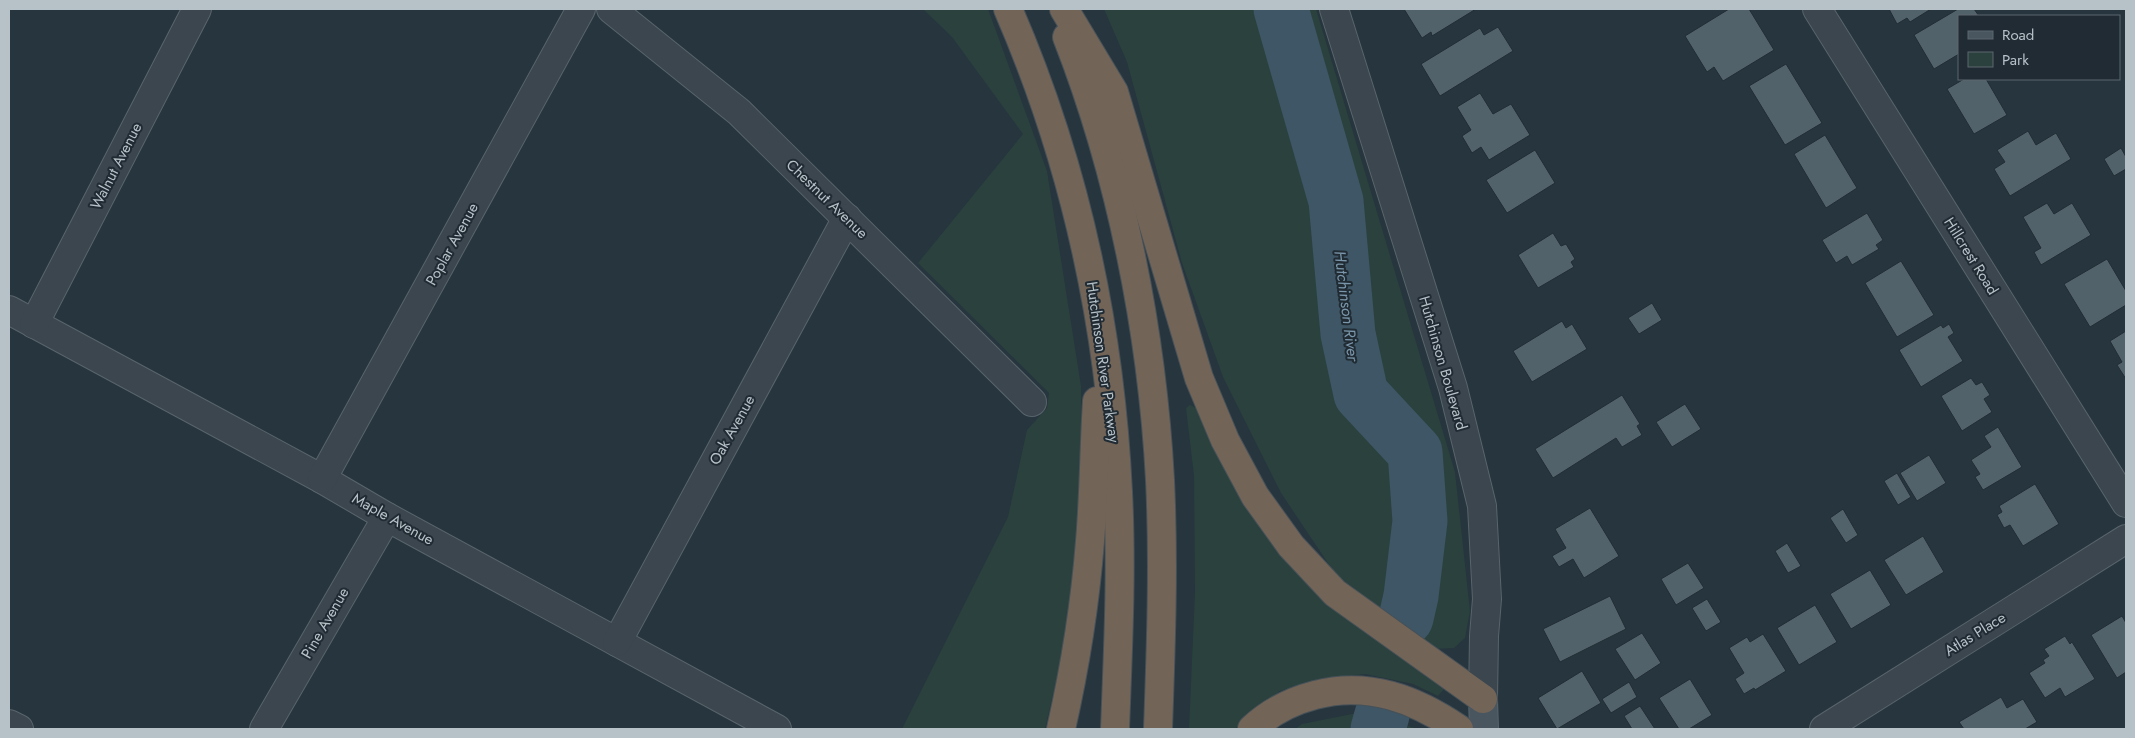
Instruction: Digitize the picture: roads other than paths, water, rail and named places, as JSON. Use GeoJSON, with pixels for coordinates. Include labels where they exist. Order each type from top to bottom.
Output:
{"type":"FeatureCollection","features":[{"type":"Feature","properties":{"kind":"highway","name":"Hutchinson River Parkway"},"geometry":{"type":"LineString","coordinates":[[1008,9],[1038,84],[1062,158],[1086,251],[1101,327],[1119,500],[1120,617],[1115,729]]}},
{"type":"Feature","properties":{"kind":"highway"},"geometry":{"type":"LineString","coordinates":[[1055,9],[1077,64],[1112,183],[1131,257],[1148,356],[1157,436],[1162,515],[1162,613],[1158,729]]}},
{"type":"Feature","properties":{"kind":"highway"},"geometry":{"type":"LineString","coordinates":[[1064,9],[1114,92],[1199,378],[1225,440],[1255,496],[1291,546],[1335,593],[1483,699]]}},
{"type":"Feature","properties":{"kind":"highway"},"geometry":{"type":"LineString","coordinates":[[1061,729],[1080,634],[1086,582],[1101,327]]}},
{"type":"Feature","properties":{"kind":"highway"},"geometry":{"type":"LineString","coordinates":[[1252,729],[1266,718],[1295,701],[1329,691],[1345,690],[1378,692],[1400,698],[1423,707],[1459,729]]}},
{"type":"Feature","properties":{"kind":"street","name":"Walnut Avenue"},"geometry":{"type":"LineString","coordinates":[[34,324],[197,9]]}},
{"type":"Feature","properties":{"kind":"street","name":"Poplar Avenue"},"geometry":{"type":"LineString","coordinates":[[322,479],[581,9]]}},
{"type":"Feature","properties":{"kind":"street","name":"Chestnut Avenue"},"geometry":{"type":"LineString","coordinates":[[611,9],[738,112],[848,218],[1032,402]]}},
{"type":"Feature","properties":{"kind":"street","name":"Hutchinson Boulevard"},"geometry":{"type":"LineString","coordinates":[[1334,9],[1453,388],[1482,506],[1487,599],[1484,636],[1484,729]]}},
{"type":"Feature","properties":{"kind":"street","name":"Hillcrest Road"},"geometry":{"type":"LineString","coordinates":[[1817,9],[2126,503]]}},
{"type":"Feature","properties":{"kind":"street","name":"Oak Avenue"},"geometry":{"type":"LineString","coordinates":[[617,642],[848,218]]}},
{"type":"Feature","properties":{"kind":"street","name":"Maple Avenue"},"geometry":{"type":"LineString","coordinates":[[9,310],[322,479],[387,517],[777,729]]}},
{"type":"Feature","properties":{"kind":"street","name":"Pine Avenue"},"geometry":{"type":"LineString","coordinates":[[264,729],[387,517]]}},
{"type":"Feature","properties":{"kind":"street","name":"Atlas Place"},"geometry":{"type":"LineString","coordinates":[[1824,729],[2126,539]]}},
{"type":"Feature","properties":{"kind":"street"},"geometry":{"type":"LineString","coordinates":[[9,724],[19,729]]}},
{"type":"Feature","properties":{"kind":"waterway","name":"Hutchinson River"},"geometry":{"type":"LineString","coordinates":[[1281,9],[1336,201],[1348,334],[1361,394],[1415,452],[1420,521],[1411,596],[1406,618]]}},
{"type":"Feature","properties":{"kind":"waterway","name":"Hutchinson River"},"geometry":{"type":"LineString","coordinates":[[1378,729],[1382,715]]}}]}
